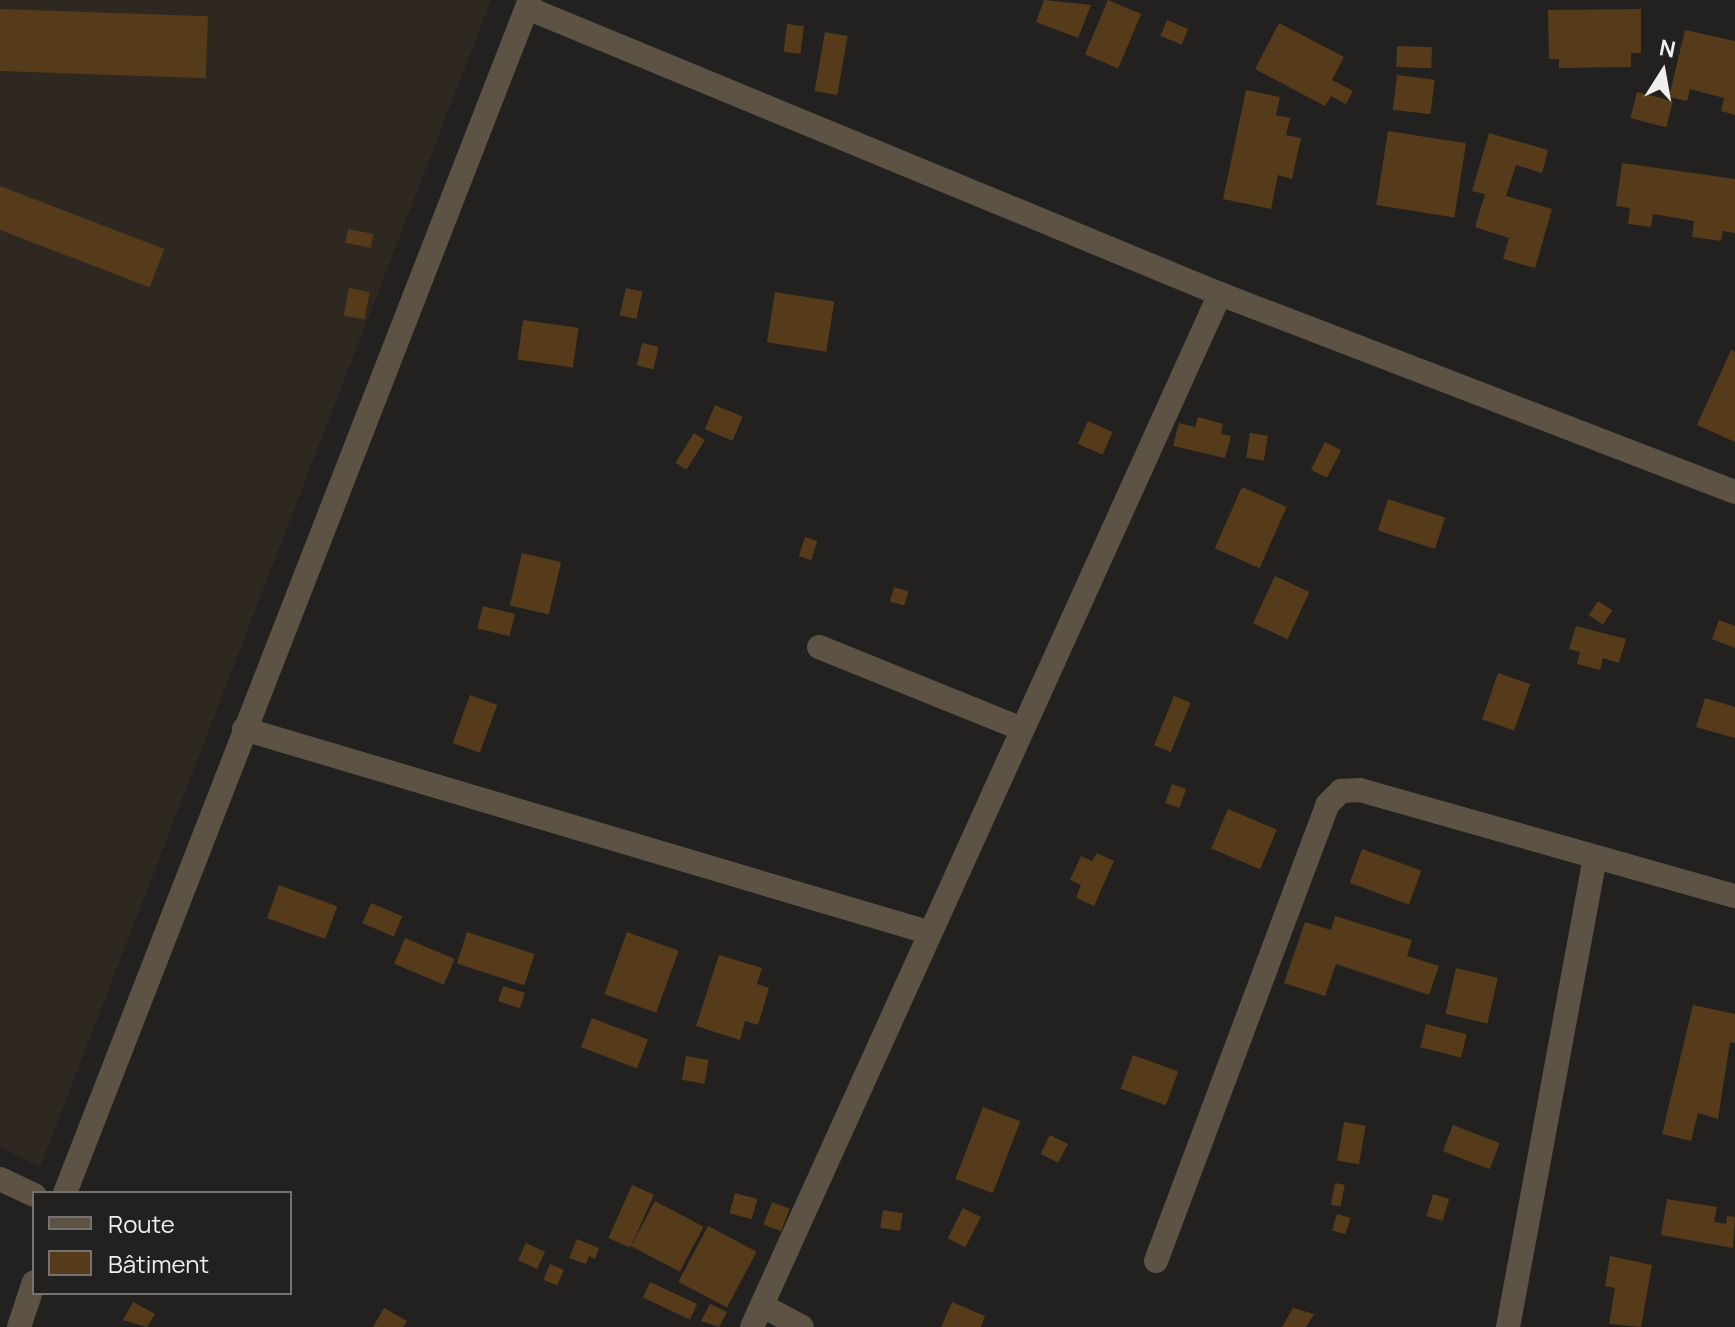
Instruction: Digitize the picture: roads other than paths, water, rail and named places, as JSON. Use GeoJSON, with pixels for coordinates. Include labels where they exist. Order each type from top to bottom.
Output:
{"type":"FeatureCollection","features":[{"type":"Feature","properties":{"kind":"street"},"geometry":{"type":"LineString","coordinates":[[66,1191],[528,4],[1220,294],[1735,492]]}},
{"type":"Feature","properties":{"kind":"street"},"geometry":{"type":"LineString","coordinates":[[802,1327],[757,1316],[1019,728],[1220,294]]}},
{"type":"Feature","properties":{"kind":"street"},"geometry":{"type":"LineString","coordinates":[[819,647],[1019,728]]}},
{"type":"Feature","properties":{"kind":"street"},"geometry":{"type":"LineString","coordinates":[[244,729],[927,932]]}},
{"type":"Feature","properties":{"kind":"street"},"geometry":{"type":"LineString","coordinates":[[1156,1261],[1327,805],[1341,791],[1360,790],[1735,896]]}},
{"type":"Feature","properties":{"kind":"street"},"geometry":{"type":"LineString","coordinates":[[1508,1327],[1595,857]]}},
{"type":"Feature","properties":{"kind":"street"},"geometry":{"type":"LineString","coordinates":[[0,1179],[32,1194]]}},
{"type":"Feature","properties":{"kind":"street"},"geometry":{"type":"LineString","coordinates":[[19,1327],[32,1288]]}}]}
